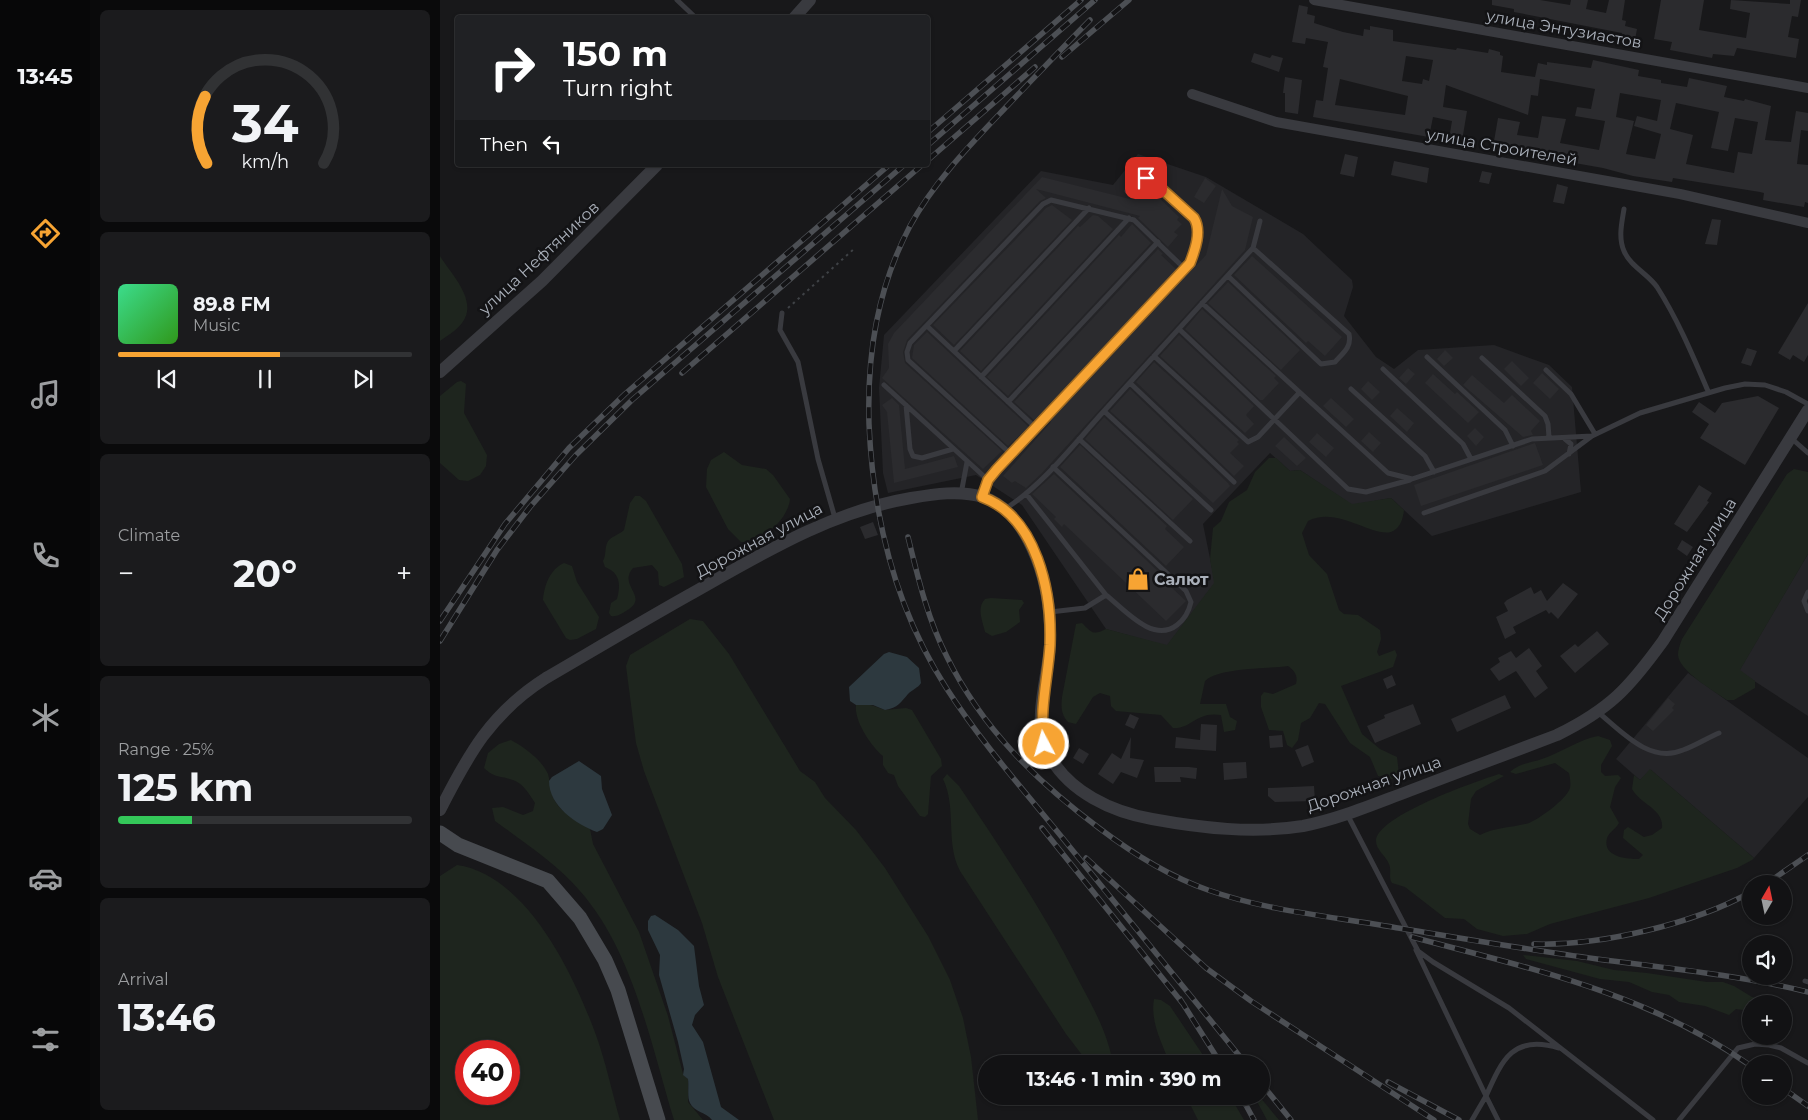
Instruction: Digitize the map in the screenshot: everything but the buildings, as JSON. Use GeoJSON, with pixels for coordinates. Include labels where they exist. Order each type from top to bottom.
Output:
{"type":"FeatureCollection","features":[{"type":"Feature","properties":{"kind":"main road"},"geometry":{"type":"LineString","coordinates":[[440,833],[458,845],[548,881],[580,918],[605,960],[618,990],[658,1120]]}},
{"type":"Feature","properties":{"kind":"street"},"geometry":{"type":"LineString","coordinates":[[797,15],[810,0]]}},
{"type":"Feature","properties":{"kind":"street","name":"улица Энтузиастов"},"geometry":{"type":"LineString","coordinates":[[1314,0],[1808,88]]}},
{"type":"Feature","properties":{"kind":"street","name":"улица Строителей"},"geometry":{"type":"LineString","coordinates":[[1192,94],[1276,122],[1680,194],[1808,223]]}},
{"type":"Feature","properties":{"kind":"street","name":"улица Нефтяников"},"geometry":{"type":"LineString","coordinates":[[440,372],[542,282],[655,167]]}},
{"type":"Feature","properties":{"kind":"street","name":"Дорожная улица"},"geometry":{"type":"LineString","coordinates":[[440,810],[481,737],[496,718],[526,690],[768,550],[835,518],[927,495],[961,494],[982,497],[1004,510],[1020,526],[1032,549],[1046,588],[1050,612],[1050,644],[1042,732],[1049,755],[1066,778],[1079,789],[1094,799],[1127,813],[1196,826],[1232,829],[1283,828],[1304,826],[1347,814],[1557,735],[1599,712],[1628,686],[1663,641],[1808,410]]}},
{"type":"Feature","properties":{"kind":"lane"},"geometry":{"type":"LineString","coordinates":[[677,0],[693,15]]}},
{"type":"Feature","properties":{"kind":"lane"},"geometry":{"type":"LineString","coordinates":[[982,497],[988,480],[1185,269],[1194,253],[1198,231],[1194,218],[1152,180],[1141,179],[1127,191]]}},
{"type":"Feature","properties":{"kind":"lane"},"geometry":{"type":"LineString","coordinates":[[1012,454],[908,360],[908,347],[927,326],[1043,204],[1056,200],[1129,218],[1138,222],[1185,269]]}},
{"type":"Feature","properties":{"kind":"lane"},"geometry":{"type":"LineString","coordinates":[[954,351],[1089,208]]}},
{"type":"Feature","properties":{"kind":"lane"},"geometry":{"type":"LineString","coordinates":[[1624,209],[1621,237],[1623,249],[1630,261],[1652,281],[1661,293],[1682,332],[1708,391]]}},
{"type":"Feature","properties":{"kind":"lane"},"geometry":{"type":"LineString","coordinates":[[981,377],[1129,218]]}},
{"type":"Feature","properties":{"kind":"lane"},"geometry":{"type":"LineString","coordinates":[[1004,510],[1027,495],[1054,467],[1253,248],[1260,221]]}},
{"type":"Feature","properties":{"kind":"lane"},"geometry":{"type":"LineString","coordinates":[[1008,402],[1158,242]]}},
{"type":"Feature","properties":{"kind":"lane"},"geometry":{"type":"LineString","coordinates":[[1228,276],[1321,364],[1335,362],[1347,348],[1350,339],[1349,334],[1253,248]]}},
{"type":"Feature","properties":{"kind":"lane"},"geometry":{"type":"LineString","coordinates":[[1202,303],[1388,473],[1412,479]]}},
{"type":"Feature","properties":{"kind":"lane"},"geometry":{"type":"LineString","coordinates":[[782,313],[780,330],[798,362],[818,458],[835,518]]}},
{"type":"Feature","properties":{"kind":"lane"},"geometry":{"type":"LineString","coordinates":[[927,326],[1036,428]]}},
{"type":"Feature","properties":{"kind":"lane"},"geometry":{"type":"LineString","coordinates":[[1178,329],[1354,491],[1372,491],[1532,439],[1594,435]]}},
{"type":"Feature","properties":{"kind":"lane"},"geometry":{"type":"LineString","coordinates":[[1154,356],[1244,441],[1255,440],[1299,393]]}},
{"type":"Feature","properties":{"kind":"lane"},"geometry":{"type":"LineString","coordinates":[[1426,357],[1505,430],[1512,446]]}},
{"type":"Feature","properties":{"kind":"lane"},"geometry":{"type":"LineString","coordinates":[[1482,358],[1544,416],[1548,424],[1549,437]]}},
{"type":"Feature","properties":{"kind":"lane"},"geometry":{"type":"LineString","coordinates":[[1383,369],[1463,444],[1470,459]]}},
{"type":"Feature","properties":{"kind":"lane"},"geometry":{"type":"LineString","coordinates":[[1546,370],[1571,394],[1594,435]]}},
{"type":"Feature","properties":{"kind":"lane"},"geometry":{"type":"LineString","coordinates":[[1130,383],[1234,482]]}},
{"type":"Feature","properties":{"kind":"lane"},"geometry":{"type":"LineString","coordinates":[[1424,513],[1545,471],[1594,435],[1628,417],[1708,391],[1745,384],[1765,385],[1786,392],[1808,404]]}},
{"type":"Feature","properties":{"kind":"lane"},"geometry":{"type":"LineString","coordinates":[[884,385],[988,480]]}},
{"type":"Feature","properties":{"kind":"lane"},"geometry":{"type":"LineString","coordinates":[[1351,389],[1425,456],[1434,472]]}},
{"type":"Feature","properties":{"kind":"lane"},"geometry":{"type":"LineString","coordinates":[[906,405],[910,449],[913,456],[922,458],[953,449]]}},
{"type":"Feature","properties":{"kind":"lane"},"geometry":{"type":"LineString","coordinates":[[1104,411],[1211,510]]}},
{"type":"Feature","properties":{"kind":"lane"},"geometry":{"type":"LineString","coordinates":[[1079,438],[1190,541]]}},
{"type":"Feature","properties":{"kind":"lane"},"geometry":{"type":"LineString","coordinates":[[1562,438],[1569,440],[1571,444],[1568,455]]}},
{"type":"Feature","properties":{"kind":"lane"},"geometry":{"type":"LineString","coordinates":[[1791,438],[1808,453]]}},
{"type":"Feature","properties":{"kind":"lane"},"geometry":{"type":"LineString","coordinates":[[961,494],[967,462]]}},
{"type":"Feature","properties":{"kind":"lane"},"geometry":{"type":"LineString","coordinates":[[1027,495],[1106,595],[1145,626],[1154,630],[1174,627],[1186,616],[1191,602],[1186,591],[1054,467]]}},
{"type":"Feature","properties":{"kind":"lane"},"geometry":{"type":"LineString","coordinates":[[1808,592],[1804,601],[1808,611]]}},
{"type":"Feature","properties":{"kind":"lane"},"geometry":{"type":"LineString","coordinates":[[1050,612],[1085,608],[1106,595]]}},
{"type":"Feature","properties":{"kind":"lane"},"geometry":{"type":"LineString","coordinates":[[1599,712],[1640,746],[1663,754],[1682,751],[1719,733]]}},
{"type":"Feature","properties":{"kind":"lane"},"geometry":{"type":"LineString","coordinates":[[1347,814],[1498,1120]]}},
{"type":"Feature","properties":{"kind":"lane"},"geometry":{"type":"LineString","coordinates":[[1413,945],[1433,962],[1509,1008],[1653,1120]]}},
{"type":"Feature","properties":{"kind":"lane"},"geometry":{"type":"LineString","coordinates":[[1472,1120],[1503,1062],[1519,1046],[1540,1043],[1562,1049]]}},
{"type":"Feature","properties":{"kind":"lane"},"geometry":{"type":"LineString","coordinates":[[1679,1120],[1738,1048],[1755,1044],[1769,1045],[1781,1048],[1808,1063]]}},
{"type":"Feature","properties":{"kind":"path"},"geometry":{"type":"LineString","coordinates":[[782,313],[855,248]]}},
{"type":"Feature","properties":{"kind":"shaded area"},"geometry":{"type":"Polygon","coordinates":[[[1138,154],[1206,177],[1303,234],[1352,280],[1353,287],[1344,316],[1376,357],[1394,369],[1418,350],[1494,345],[1549,365],[1572,387],[1581,492],[1432,536],[1391,498],[1352,505],[1300,470],[1290,471],[1270,453],[1203,524],[1215,583],[1167,646],[1106,629],[1022,505],[976,475],[888,493],[883,473],[879,388],[884,335],[1041,171],[1113,185],[1138,154]]]}},
{"type":"Feature","properties":{"kind":"shaded area"},"geometry":{"type":"Polygon","coordinates":[[[440,256],[462,288],[467,306],[466,315],[462,323],[440,341],[440,256]]]}},
{"type":"Feature","properties":{"kind":"shaded area"},"geometry":{"type":"Polygon","coordinates":[[[461,381],[466,384],[464,413],[487,455],[486,466],[480,475],[468,481],[459,480],[440,463],[440,396],[457,382],[461,381]]]}},
{"type":"Feature","properties":{"kind":"shaded area"},"geometry":{"type":"Polygon","coordinates":[[[724,452],[742,465],[766,469],[773,475],[790,499],[788,507],[779,522],[765,534],[749,541],[741,542],[728,529],[706,487],[707,469],[711,460],[724,452]]]}},
{"type":"Feature","properties":{"kind":"shaded area"},"geometry":{"type":"Polygon","coordinates":[[[1269,458],[1276,458],[1290,471],[1300,470],[1352,504],[1391,498],[1404,510],[1397,529],[1391,532],[1373,530],[1342,519],[1319,517],[1308,521],[1302,533],[1309,555],[1327,574],[1339,610],[1344,614],[1358,615],[1380,630],[1381,639],[1377,652],[1379,656],[1395,650],[1397,655],[1393,667],[1341,686],[1362,734],[1380,749],[1397,757],[1399,774],[1393,779],[1378,776],[1370,757],[1350,743],[1325,704],[1319,703],[1310,718],[1301,723],[1298,740],[1292,748],[1287,745],[1283,731],[1269,730],[1261,707],[1261,696],[1264,692],[1273,694],[1296,684],[1295,674],[1288,666],[1221,673],[1205,681],[1200,704],[1226,704],[1230,717],[1237,721],[1235,730],[1224,732],[1221,715],[1213,714],[1206,715],[1185,726],[1173,728],[1161,715],[1116,711],[1111,706],[1110,696],[1100,693],[1093,697],[1076,724],[1068,722],[1063,713],[1062,697],[1076,624],[1082,623],[1095,633],[1106,629],[1167,645],[1214,583],[1210,559],[1213,528],[1221,521],[1229,502],[1247,490],[1255,472],[1269,458]]]}},
{"type":"Feature","properties":{"kind":"shaded area"},"geometry":{"type":"Polygon","coordinates":[[[1794,469],[1808,472],[1808,554],[1740,670],[1755,681],[1755,688],[1734,700],[1727,700],[1684,668],[1678,655],[1679,647],[1682,639],[1787,474],[1794,469]]]}},
{"type":"Feature","properties":{"kind":"shaded area"},"geometry":{"type":"Polygon","coordinates":[[[635,496],[640,496],[646,501],[682,564],[684,577],[664,587],[659,585],[658,572],[652,565],[633,568],[629,574],[629,580],[635,596],[633,606],[617,616],[611,616],[609,613],[611,603],[617,599],[619,584],[614,572],[605,567],[603,561],[607,542],[624,530],[630,503],[635,496]]]}},
{"type":"Feature","properties":{"kind":"shaded area"},"geometry":{"type":"Polygon","coordinates":[[[1808,554],[1808,716],[1739,671],[1808,554]]]}},
{"type":"Feature","properties":{"kind":"shaded area"},"geometry":{"type":"Polygon","coordinates":[[[564,563],[572,566],[577,582],[599,617],[596,629],[577,639],[570,640],[566,638],[543,600],[551,574],[564,563]]]}},
{"type":"Feature","properties":{"kind":"shaded area"},"geometry":{"type":"Polygon","coordinates":[[[985,599],[1022,600],[1024,603],[1019,610],[1020,622],[1006,632],[992,636],[985,632],[981,611],[982,603],[985,599]]]}},
{"type":"Feature","properties":{"kind":"shaded area"},"geometry":{"type":"Polygon","coordinates":[[[690,619],[703,621],[729,654],[800,771],[815,782],[825,798],[856,830],[885,868],[928,936],[950,980],[963,1018],[971,1057],[978,1120],[774,1120],[718,977],[702,923],[644,771],[636,743],[626,666],[630,655],[690,619]]]}},
{"type":"Feature","properties":{"kind":"shaded area"},"geometry":{"type":"Polygon","coordinates":[[[889,652],[907,657],[919,668],[920,685],[899,704],[885,710],[873,705],[856,705],[850,701],[849,687],[884,654],[889,652]]]}},
{"type":"Feature","properties":{"kind":"shaded area"},"geometry":{"type":"Polygon","coordinates":[[[1688,673],[1808,758],[1808,797],[1754,858],[1651,770],[1640,780],[1616,759],[1688,673]]]}},
{"type":"Feature","properties":{"kind":"shaded area"},"geometry":{"type":"Polygon","coordinates":[[[868,704],[885,710],[906,708],[912,710],[941,759],[942,766],[931,776],[928,814],[925,817],[920,816],[898,786],[894,775],[888,773],[883,765],[883,756],[873,746],[860,726],[856,705],[868,704]]]}},
{"type":"Feature","properties":{"kind":"shaded area"},"geometry":{"type":"Polygon","coordinates":[[[1598,736],[1610,740],[1612,746],[1601,765],[1601,772],[1605,776],[1618,775],[1621,778],[1615,787],[1610,807],[1619,823],[1607,838],[1606,844],[1612,853],[1617,856],[1639,859],[1643,855],[1623,838],[1624,830],[1628,827],[1644,837],[1652,835],[1662,828],[1662,821],[1659,816],[1632,789],[1634,775],[1640,780],[1650,769],[1754,858],[1737,868],[1649,898],[1550,924],[1527,934],[1503,936],[1477,929],[1464,919],[1445,918],[1405,887],[1392,883],[1389,864],[1376,841],[1380,831],[1392,821],[1429,801],[1499,774],[1504,776],[1476,791],[1471,799],[1468,824],[1470,829],[1480,835],[1492,830],[1529,823],[1564,798],[1570,788],[1569,773],[1555,763],[1516,774],[1510,772],[1521,765],[1542,759],[1584,740],[1598,736]]]}},
{"type":"Feature","properties":{"kind":"shaded area"},"geometry":{"type":"Polygon","coordinates":[[[511,740],[532,754],[542,764],[548,774],[553,797],[561,809],[590,829],[593,844],[639,932],[668,1016],[683,1074],[688,1079],[688,1102],[703,1120],[674,1120],[648,1030],[627,970],[614,942],[598,915],[580,891],[561,871],[495,821],[492,808],[503,807],[523,815],[533,811],[535,803],[520,784],[495,775],[484,768],[488,753],[499,744],[511,740]]]}},
{"type":"Feature","properties":{"kind":"shaded area"},"geometry":{"type":"Polygon","coordinates":[[[579,761],[601,776],[602,789],[612,815],[603,829],[597,832],[565,813],[550,790],[549,781],[552,777],[579,761]]]}},
{"type":"Feature","properties":{"kind":"shaded area"},"geometry":{"type":"Polygon","coordinates":[[[947,774],[959,786],[1052,932],[1100,1022],[1111,1055],[1082,1055],[1066,1034],[960,871],[953,848],[949,802],[943,779],[947,774]]]}},
{"type":"Feature","properties":{"kind":"shaded area"},"geometry":{"type":"Polygon","coordinates":[[[457,865],[482,873],[505,887],[526,907],[561,957],[587,1011],[596,1035],[620,1120],[440,1120],[440,876],[457,865]]]}},
{"type":"Feature","properties":{"kind":"shaded area"},"geometry":{"type":"Polygon","coordinates":[[[655,915],[678,930],[694,946],[699,986],[704,1005],[695,1015],[692,1025],[703,1042],[721,1107],[739,1120],[712,1120],[694,1108],[689,1101],[688,1079],[683,1075],[684,1069],[678,1042],[659,975],[660,955],[648,930],[648,921],[651,916],[655,915]]]}},
{"type":"Feature","properties":{"kind":"shaded area"},"geometry":{"type":"Polygon","coordinates":[[[1523,955],[1577,961],[1614,970],[1707,982],[1723,982],[1749,995],[1742,995],[1742,1010],[1736,1009],[1729,1015],[1705,1006],[1679,1002],[1669,995],[1652,992],[1629,982],[1600,979],[1526,959],[1523,955]]]}},
{"type":"Feature","properties":{"kind":"shaded area"},"geometry":{"type":"Polygon","coordinates":[[[1154,999],[1161,1000],[1170,1006],[1203,1055],[1166,1055],[1155,1024],[1154,999]]]}},
{"type":"Feature","properties":{"kind":"shaded area"},"geometry":{"type":"Polygon","coordinates":[[[1190,1105],[1235,1105],[1244,1120],[1198,1120],[1190,1105]]]}},
{"type":"Feature","properties":{"kind":"shaded area"},"geometry":{"type":"Polygon","coordinates":[[[1259,1105],[1266,1105],[1279,1120],[1267,1120],[1259,1105]]]}},
{"type":"Feature","properties":{"kind":"railway"},"geometry":{"type":"LineString","coordinates":[[930,130],[1081,0]]}},
{"type":"Feature","properties":{"kind":"railway"},"geometry":{"type":"LineString","coordinates":[[930,143],[1095,0]]}},
{"type":"Feature","properties":{"kind":"railway"},"geometry":{"type":"LineString","coordinates":[[1062,57],[1129,0]]}},
{"type":"Feature","properties":{"kind":"railway"},"geometry":{"type":"LineString","coordinates":[[1090,20],[955,162],[920,209],[899,250],[882,298],[872,347],[869,424],[876,494],[890,562],[901,595],[929,659],[947,689],[975,730],[1006,769],[1239,1055]]}},
{"type":"Feature","properties":{"kind":"railway"},"geometry":{"type":"LineString","coordinates":[[930,158],[1035,67]]}},
{"type":"Feature","properties":{"kind":"railway"},"geometry":{"type":"LineString","coordinates":[[440,621],[505,524],[569,448],[625,394],[887,167]]}},
{"type":"Feature","properties":{"kind":"railway"},"geometry":{"type":"LineString","coordinates":[[440,641],[497,550],[530,507],[576,455],[632,400],[902,167]]}},
{"type":"Feature","properties":{"kind":"railway"},"geometry":{"type":"LineString","coordinates":[[682,373],[920,167]]}},
{"type":"Feature","properties":{"kind":"railway"},"geometry":{"type":"LineString","coordinates":[[908,537],[924,598],[940,643],[961,683],[994,730],[1032,772],[1076,810],[1124,846],[1165,871],[1228,897],[1290,911],[1541,951],[1729,976],[1808,992]]}},
{"type":"Feature","properties":{"kind":"railway"},"geometry":{"type":"LineString","coordinates":[[1042,828],[1184,1005]]}},
{"type":"Feature","properties":{"kind":"railway"},"geometry":{"type":"LineString","coordinates":[[1779,875],[1808,855]]}},
{"type":"Feature","properties":{"kind":"railway"},"geometry":{"type":"LineString","coordinates":[[1086,858],[1206,968],[1251,1001],[1434,1120]]}},
{"type":"Feature","properties":{"kind":"railway"},"geometry":{"type":"LineString","coordinates":[[1534,944],[1588,941],[1646,931],[1702,914],[1742,897]]}},
{"type":"Feature","properties":{"kind":"railway"},"geometry":{"type":"LineString","coordinates":[[1412,937],[1501,960],[1588,986],[1671,1020],[1711,1041],[1742,1060]]}},
{"type":"Feature","properties":{"kind":"railway"},"geometry":{"type":"LineString","coordinates":[[1180,999],[1215,1055]]}},
{"type":"Feature","properties":{"kind":"railway"},"geometry":{"type":"LineString","coordinates":[[1388,1082],[1459,1120]]}},
{"type":"Feature","properties":{"kind":"railway"},"geometry":{"type":"LineString","coordinates":[[1270,1094],[1291,1120]]}},
{"type":"Feature","properties":{"kind":"railway"},"geometry":{"type":"LineString","coordinates":[[1792,1095],[1808,1106]]}},
{"type":"Feature","properties":{"kind":"railway"},"geometry":{"type":"LineString","coordinates":[[1246,1105],[1254,1120]]}},
{"type":"Feature","properties":{"kind":"place","name":"Салют"},"geometry":{"type":"Point","coordinates":[1138,579]}},
{"type":"Feature","properties":{"kind":"route"},"geometry":{"type":"LineString","coordinates":[[1044,744],[1042,720],[1050,644],[1050,612],[1046,588],[1027,536],[1020,526],[998,504],[982,497],[988,480],[997,469],[1190,263],[1194,253],[1198,224],[1194,218],[1152,180],[1146,178]]}}]}
